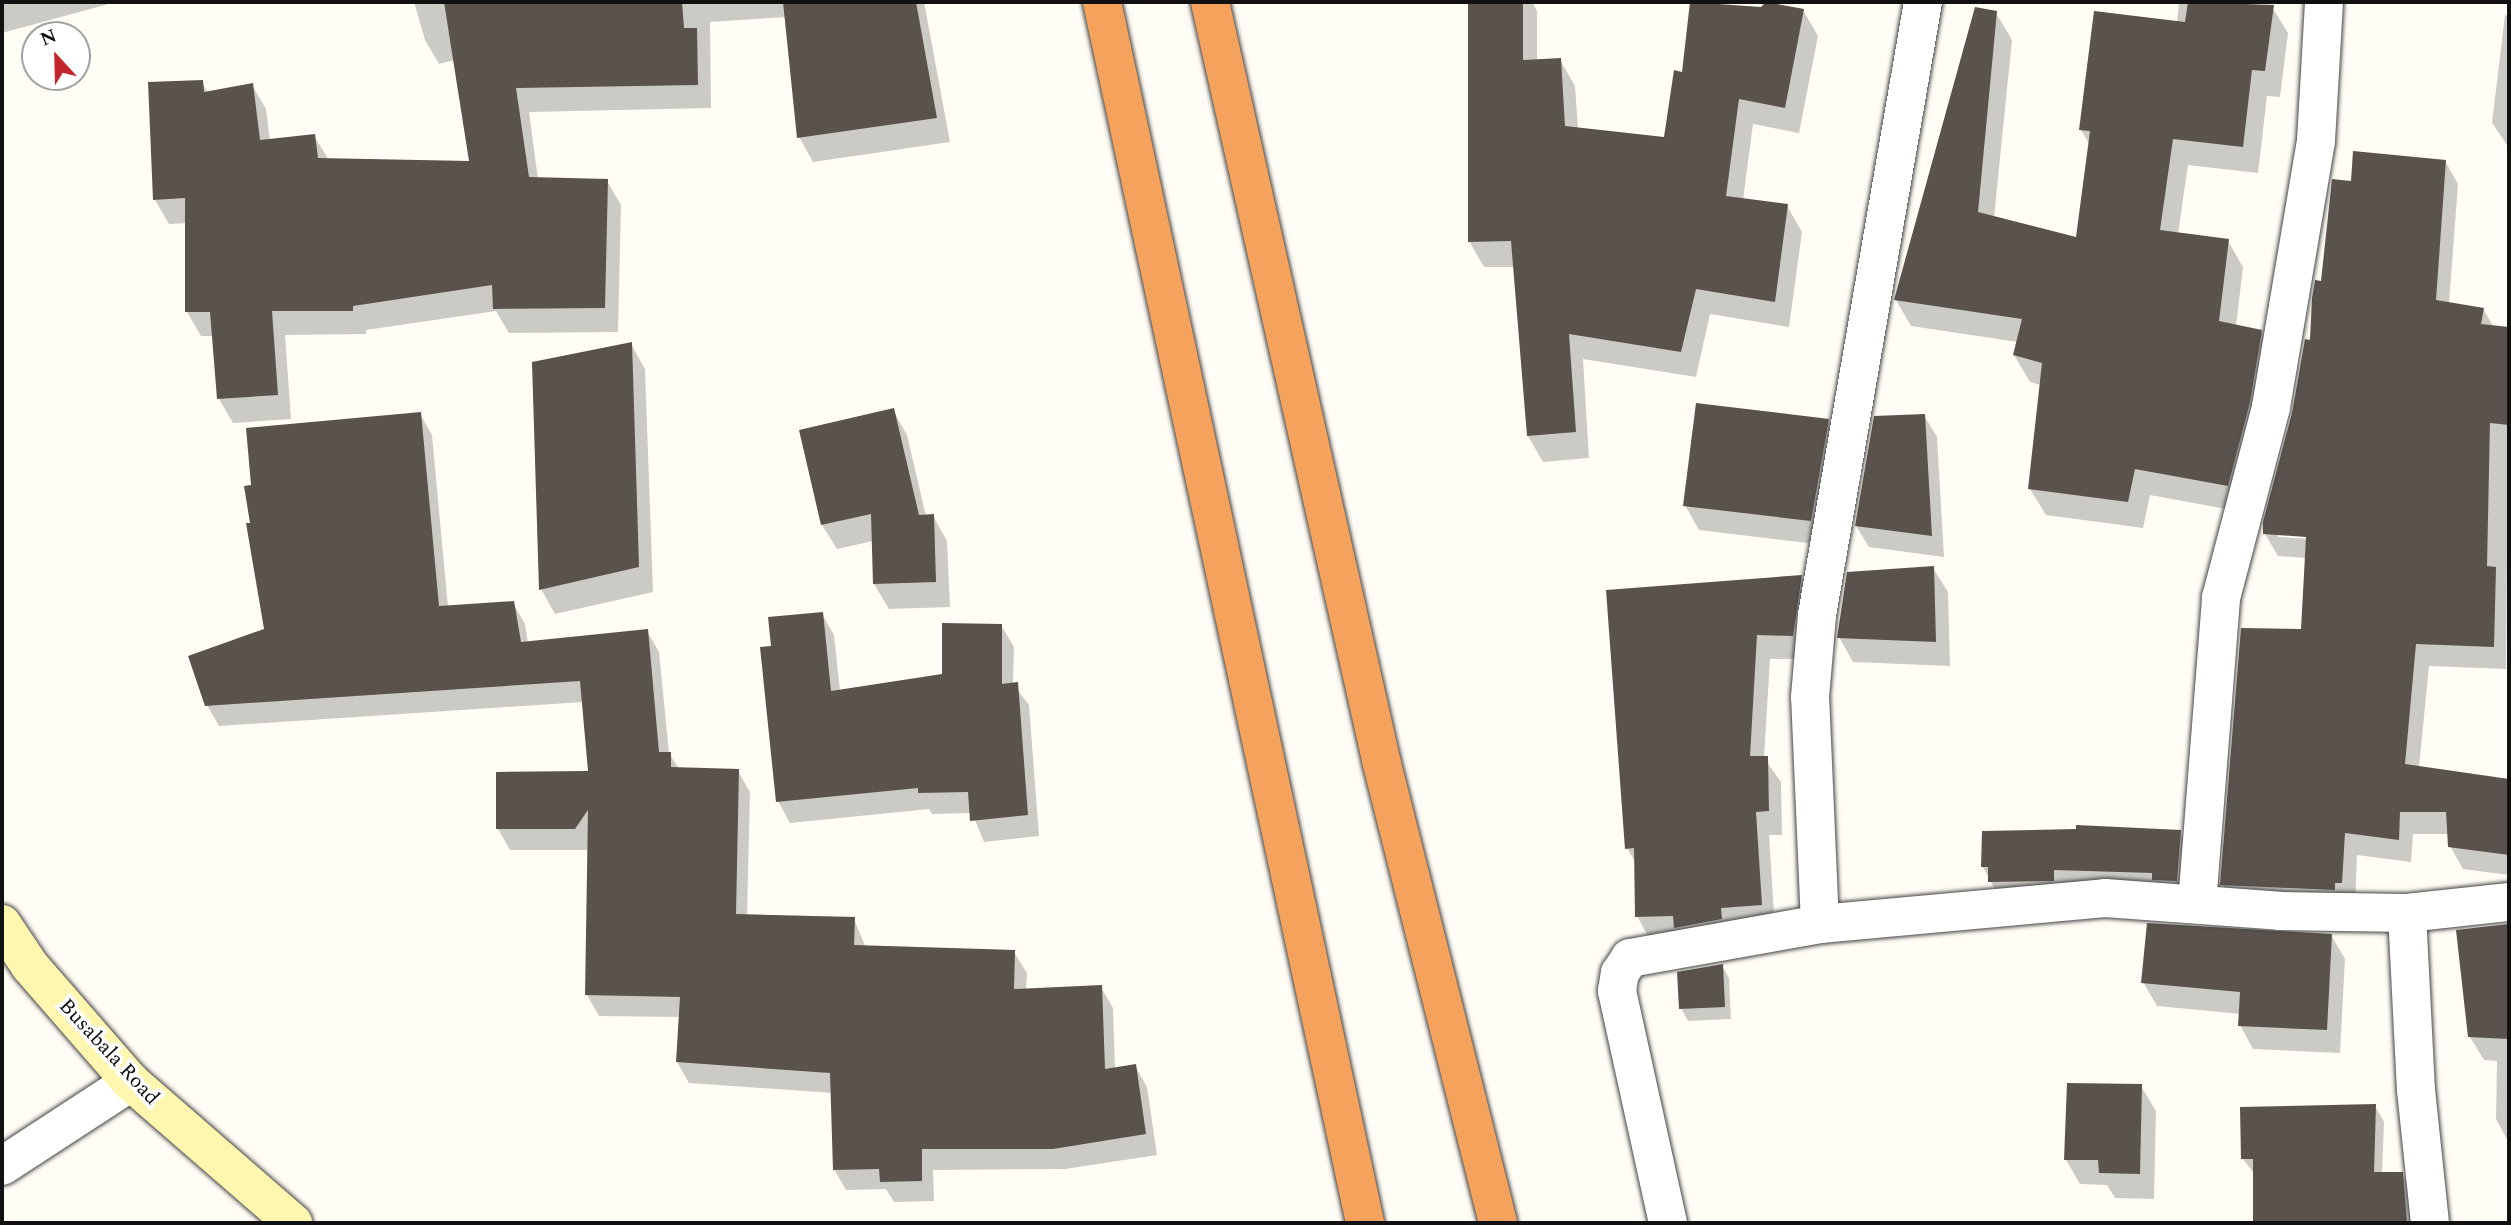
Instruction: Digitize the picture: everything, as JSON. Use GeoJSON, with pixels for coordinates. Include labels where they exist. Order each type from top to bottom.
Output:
{"type":"FeatureCollection","features":[{"type":"Feature","properties":{"kind":"highway"},"geometry":{"type":"LineString","coordinates":[[1102,2],[1365,1223]]}},
{"type":"Feature","properties":{"kind":"highway"},"geometry":{"type":"LineString","coordinates":[[1210,2],[1382,764],[1497,1223]]}},
{"type":"Feature","properties":{"kind":"street"},"geometry":{"type":"LineString","coordinates":[[1820,924],[1810,697],[1817,615],[1923,2]]}},
{"type":"Feature","properties":{"kind":"street"},"geometry":{"type":"LineString","coordinates":[[2197,904],[2221,598],[2271,407],[2316,141],[2324,2]]}},
{"type":"Feature","properties":{"kind":"street"},"geometry":{"type":"LineString","coordinates":[[1668,1223],[1617,991],[1620,974],[1630,958],[1657,951],[1820,924],[2105,898],[2407,914],[2509,902]]}},
{"type":"Feature","properties":{"kind":"street"},"geometry":{"type":"LineString","coordinates":[[2407,914],[2416,1090],[2430,1223]]}},
{"type":"Feature","properties":{"kind":"street","name":"Busabala Road"},"geometry":{"type":"LineString","coordinates":[[2,924],[30,966],[131,1082],[293,1223]]}},
{"type":"Feature","properties":{"kind":"street"},"geometry":{"type":"LineString","coordinates":[[2,1166],[131,1082]]}},
{"type":"Feature","properties":{"kind":"building"},"geometry":{"type":"Polygon","coordinates":[[[444,2],[682,2],[684,28],[697,28],[698,85],[516,88],[529,177],[608,179],[605,308],[493,309],[492,285],[353,306],[353,311],[272,311],[278,395],[217,399],[210,312],[185,312],[185,198],[153,200],[148,82],[203,80],[204,92],[253,83],[260,140],[315,134],[318,158],[469,161],[444,2]]]}},
{"type":"Feature","properties":{"kind":"building"},"geometry":{"type":"Polygon","coordinates":[[[783,2],[916,2],[937,118],[797,138],[783,2]]]}},
{"type":"Feature","properties":{"kind":"building"},"geometry":{"type":"Polygon","coordinates":[[[1468,2],[1523,2],[1523,60],[1561,58],[1565,126],[1664,137],[1674,70],[1682,72],[1690,2],[1761,7],[1766,2],[1804,9],[1785,108],[1739,99],[1726,196],[1788,204],[1775,302],[1696,289],[1681,352],[1569,334],[1576,432],[1527,436],[1511,241],[1468,242],[1468,2]]]}},
{"type":"Feature","properties":{"kind":"building"},"geometry":{"type":"Polygon","coordinates":[[[2188,2],[2274,5],[2265,71],[2252,70],[2243,147],[2173,139],[2160,230],[2229,239],[2219,321],[2262,330],[2250,402],[2228,486],[2135,469],[2128,502],[2028,489],[2042,363],[2013,355],[2022,319],[1894,300],[1975,7],[1997,11],[1978,212],[2076,237],[2090,131],[2079,130],[2094,11],[2185,22],[2188,2]]]}},
{"type":"Feature","properties":{"kind":"building"},"geometry":{"type":"Polygon","coordinates":[[[2353,151],[2446,160],[2436,300],[2484,308],[2481,324],[2509,327],[2509,425],[2490,423],[2487,566],[2496,567],[2494,647],[2416,644],[2405,764],[2509,779],[2509,855],[2448,847],[2446,812],[2400,812],[2399,840],[2345,833],[2342,883],[2335,883],[2335,890],[2220,885],[2241,628],[2301,629],[2306,537],[2263,534],[2263,522],[2292,413],[2305,339],[2310,340],[2312,298],[2315,280],[2321,281],[2332,179],[2351,181],[2353,151]]]}},
{"type":"Feature","properties":{"kind":"building"},"geometry":{"type":"Polygon","coordinates":[[[632,342],[639,567],[539,590],[532,362],[632,342]]]}},
{"type":"Feature","properties":{"kind":"building"},"geometry":{"type":"Polygon","coordinates":[[[1696,403],[1829,419],[1811,521],[1683,506],[1696,403]]]}},
{"type":"Feature","properties":{"kind":"building"},"geometry":{"type":"Polygon","coordinates":[[[894,408],[919,515],[934,514],[936,582],[873,584],[871,514],[821,525],[799,430],[894,408]]]}},
{"type":"Feature","properties":{"kind":"building"},"geometry":{"type":"Polygon","coordinates":[[[421,412],[439,606],[514,601],[521,642],[648,629],[659,752],[671,752],[671,767],[739,769],[736,914],[855,917],[854,945],[1015,950],[1014,989],[1102,985],[1105,1069],[1136,1064],[1146,1134],[1053,1149],[922,1149],[922,1181],[880,1182],[879,1169],[833,1170],[830,1073],[676,1062],[680,997],[585,995],[588,810],[575,829],[496,829],[496,772],[588,771],[580,681],[205,706],[188,656],[264,629],[246,523],[250,523],[244,486],[251,485],[246,428],[421,412]]]}},
{"type":"Feature","properties":{"kind":"building"},"geometry":{"type":"Polygon","coordinates":[[[1925,414],[1932,536],[1855,526],[1874,416],[1925,414]]]}},
{"type":"Feature","properties":{"kind":"building"},"geometry":{"type":"Polygon","coordinates":[[[1934,566],[1936,642],[1837,638],[1847,572],[1934,566]]]}},
{"type":"Feature","properties":{"kind":"building"},"geometry":{"type":"Polygon","coordinates":[[[1802,575],[1793,636],[1757,635],[1750,756],[1768,756],[1769,811],[1756,812],[1762,905],[1721,908],[1722,919],[1674,928],[1673,916],[1635,917],[1634,848],[1625,849],[1606,590],[1802,575]]]}},
{"type":"Feature","properties":{"kind":"building"},"geometry":{"type":"Polygon","coordinates":[[[823,612],[831,691],[942,674],[942,623],[1002,624],[1002,684],[1018,682],[1028,815],[970,821],[968,792],[918,793],[918,788],[776,802],[760,647],[771,646],[768,617],[823,612]]]}},
{"type":"Feature","properties":{"kind":"building"},"geometry":{"type":"Polygon","coordinates":[[[2076,825],[2181,830],[2177,881],[2152,880],[2152,873],[2054,870],[2054,881],[1988,882],[1988,867],[1981,867],[1982,831],[2076,829],[2076,825]]]}},
{"type":"Feature","properties":{"kind":"building"},"geometry":{"type":"Polygon","coordinates":[[[2147,923],[2332,934],[2327,1030],[2238,1026],[2240,992],[2141,983],[2147,923]]]}},
{"type":"Feature","properties":{"kind":"building"},"geometry":{"type":"Polygon","coordinates":[[[2509,924],[2509,1039],[2468,1037],[2456,930],[2509,924]]]}},
{"type":"Feature","properties":{"kind":"building"},"geometry":{"type":"Polygon","coordinates":[[[1723,964],[1725,1007],[1679,1009],[1677,972],[1723,964]]]}},
{"type":"Feature","properties":{"kind":"building"},"geometry":{"type":"Polygon","coordinates":[[[2067,1083],[2142,1084],[2140,1174],[2099,1173],[2098,1160],[2064,1160],[2067,1083]]]}},
{"type":"Feature","properties":{"kind":"building"},"geometry":{"type":"Polygon","coordinates":[[[2376,1104],[2374,1172],[2403,1172],[2407,1223],[2253,1223],[2253,1159],[2241,1159],[2240,1107],[2376,1104]]]}}]}
